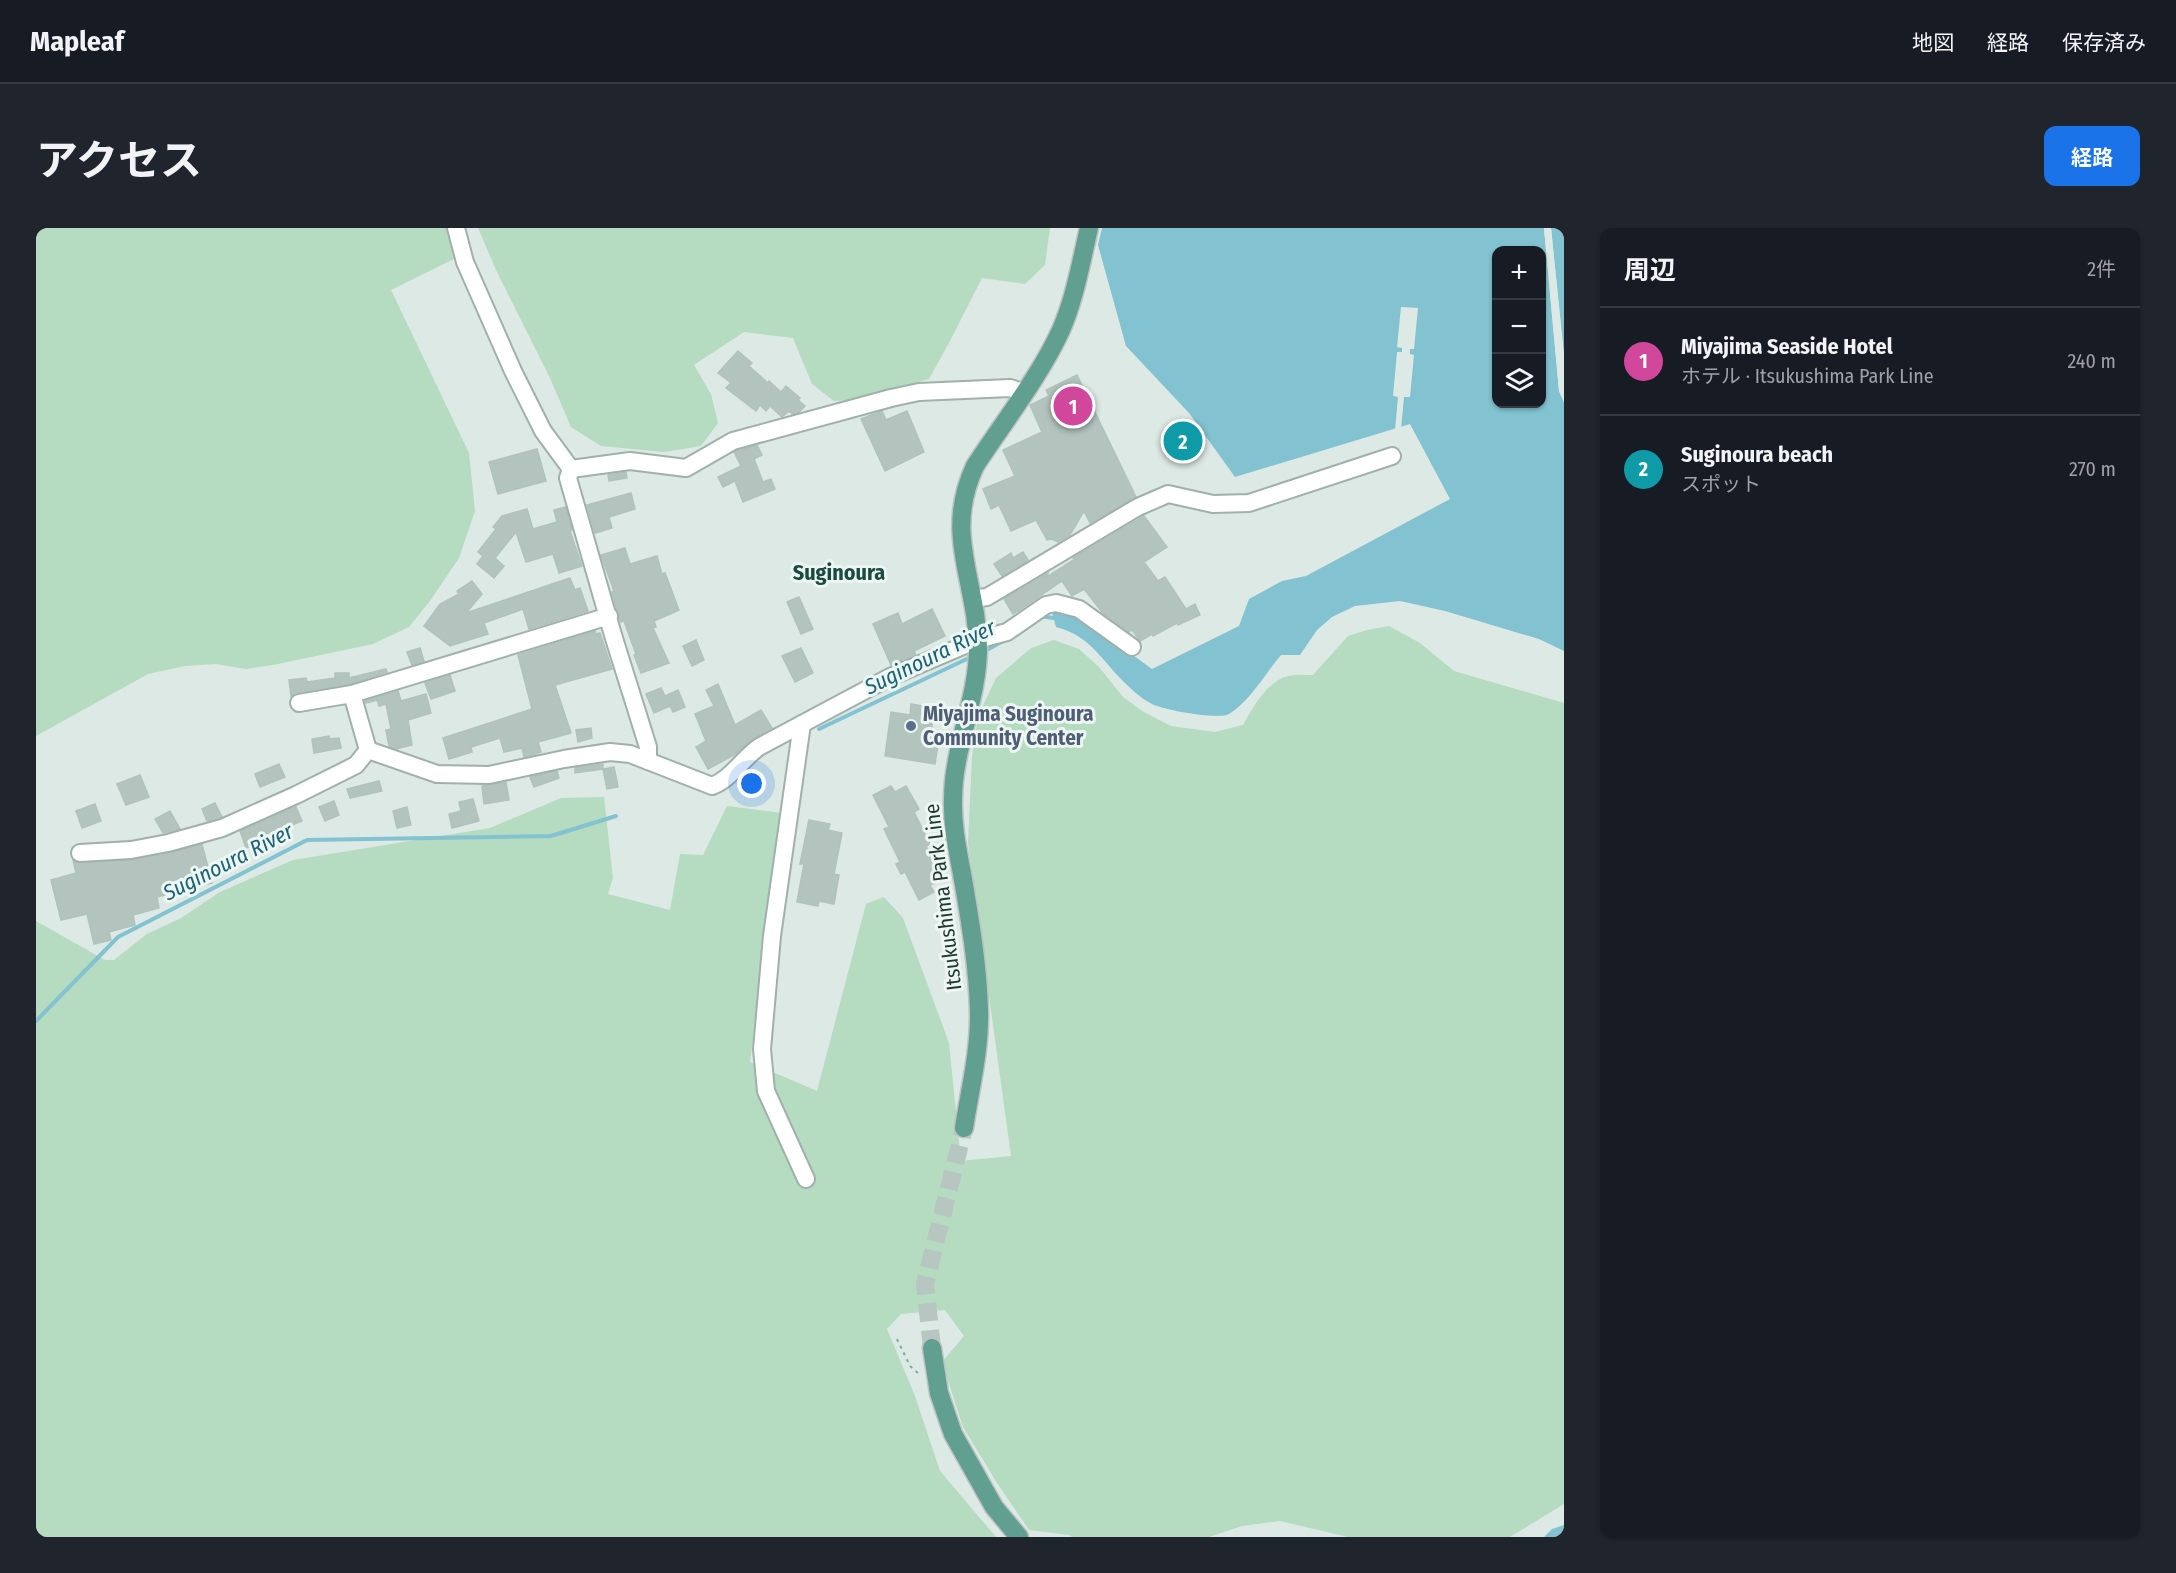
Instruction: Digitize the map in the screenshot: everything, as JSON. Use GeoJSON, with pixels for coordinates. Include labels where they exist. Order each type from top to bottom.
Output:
{"type":"FeatureCollection","features":[{"type":"Feature","properties":{"kind":"main road","name":"Itsukushima Park Line"},"geometry":{"type":"LineString","coordinates":[[964,1128],[975,1065],[979,1012],[973,946],[954,824],[953,777],[976,674],[977,645],[972,599],[960,536],[964,492],[975,466],[1052,347],[1067,315],[1089,228]]}},
{"type":"Feature","properties":{"kind":"main road"},"geometry":{"type":"LineString","coordinates":[[932,1348],[939,1392],[953,1434],[994,1507],[1019,1537]]}},
{"type":"Feature","properties":{"kind":"street"},"geometry":{"type":"LineString","coordinates":[[456,228],[465,262],[513,371],[543,431],[571,469]]}},
{"type":"Feature","properties":{"kind":"street"},"geometry":{"type":"LineString","coordinates":[[571,469],[630,461],[686,468],[734,441],[919,392],[1010,388],[1023,392]]}},
{"type":"Feature","properties":{"kind":"street"},"geometry":{"type":"LineString","coordinates":[[972,599],[987,597],[1138,507],[1168,494],[1213,504],[1249,503],[1392,456]]}},
{"type":"Feature","properties":{"kind":"street"},"geometry":{"type":"LineString","coordinates":[[571,469],[568,478],[648,747],[648,761]]}},
{"type":"Feature","properties":{"kind":"street"},"geometry":{"type":"LineString","coordinates":[[368,750],[437,774],[489,775],[610,752],[630,754],[712,786],[721,783],[748,754],[759,747],[890,677],[1007,632],[1046,605],[1056,603],[1079,609],[1132,647]]}},
{"type":"Feature","properties":{"kind":"street"},"geometry":{"type":"LineString","coordinates":[[299,703],[352,694],[609,616]]}},
{"type":"Feature","properties":{"kind":"street"},"geometry":{"type":"LineString","coordinates":[[352,694],[368,750]]}},
{"type":"Feature","properties":{"kind":"street"},"geometry":{"type":"LineString","coordinates":[[802,724],[772,936],[762,1049],[766,1091],[806,1179]]}},
{"type":"Feature","properties":{"kind":"street"},"geometry":{"type":"LineString","coordinates":[[80,853],[131,850],[168,843],[222,828],[356,765],[368,750]]}},
{"type":"Feature","properties":{"kind":"path"},"geometry":{"type":"LineString","coordinates":[[897,1339],[910,1366],[939,1392]]}},
{"type":"Feature","properties":{"kind":"green space"},"geometry":{"type":"Polygon","coordinates":[[[36,228],[450,228],[458,257],[391,290],[469,453],[475,511],[459,558],[409,627],[373,644],[273,665],[246,669],[216,664],[185,666],[148,674],[36,736],[36,228]]]}},
{"type":"Feature","properties":{"kind":"green space"},"geometry":{"type":"Polygon","coordinates":[[[478,228],[1050,228],[1045,265],[1025,284],[982,278],[929,379],[855,400],[834,401],[812,384],[793,338],[744,332],[694,365],[711,394],[718,423],[701,446],[664,452],[601,446],[571,427],[478,228]]]}},
{"type":"Feature","properties":{"kind":"green space"},"geometry":{"type":"Polygon","coordinates":[[[1389,626],[1420,643],[1454,671],[1564,703],[1564,1504],[1510,1537],[1348,1537],[1280,1521],[1242,1526],[1209,1537],[1072,1537],[1029,1530],[963,1427],[942,1362],[964,1336],[945,1310],[901,1314],[887,1329],[915,1396],[940,1471],[996,1537],[36,1537],[36,921],[105,960],[114,960],[147,934],[181,918],[220,892],[293,860],[490,828],[561,798],[604,797],[613,878],[608,894],[670,910],[680,854],[703,855],[727,806],[783,813],[750,1062],[817,1091],[866,904],[884,897],[903,918],[949,1043],[961,1161],[1011,1156],[968,843],[972,757],[978,716],[996,678],[1031,648],[1054,640],[1079,649],[1099,667],[1123,697],[1142,711],[1171,726],[1215,732],[1243,725],[1261,696],[1280,679],[1294,675],[1313,675],[1348,636],[1389,626]]]}},
{"type":"Feature","properties":{"kind":"water"},"geometry":{"type":"Polygon","coordinates":[[[1102,228],[1544,228],[1546,246],[1492,246],[1492,408],[1546,408],[1546,250],[1559,391],[1564,402],[1564,651],[1539,639],[1445,611],[1400,601],[1355,606],[1332,617],[1317,630],[1300,655],[1281,655],[1250,695],[1229,714],[1214,716],[1179,711],[1158,706],[1139,696],[1085,641],[1056,627],[1051,609],[1081,617],[1152,669],[1239,626],[1249,599],[1282,581],[1306,576],[1450,499],[1410,424],[1235,477],[1189,413],[1126,346],[1098,245],[1102,228]]]}},
{"type":"Feature","properties":{"kind":"water"},"geometry":{"type":"Polygon","coordinates":[[[1551,228],[1564,228],[1564,354],[1551,228]]]}},
{"type":"Feature","properties":{"kind":"water"},"geometry":{"type":"Polygon","coordinates":[[[1564,1525],[1564,1537],[1544,1537],[1552,1529],[1564,1525]]]}},
{"type":"Feature","properties":{"kind":"pier"},"geometry":{"type":"Polygon","coordinates":[[[1544,228],[1547,228],[1564,402],[1559,391],[1544,228]]]}},
{"type":"Feature","properties":{"kind":"pier"},"geometry":{"type":"Polygon","coordinates":[[[1548,228],[1551,228],[1564,357],[1561,354],[1548,228]]]}},
{"type":"Feature","properties":{"kind":"pier"},"geometry":{"type":"Polygon","coordinates":[[[1401,307],[1418,308],[1414,349],[1410,349],[1410,354],[1414,355],[1410,397],[1404,397],[1401,430],[1399,431],[1395,430],[1398,397],[1393,396],[1397,352],[1402,352],[1402,348],[1397,347],[1401,307]]]}},
{"type":"Feature","properties":{"kind":"building"},"geometry":{"type":"Polygon","coordinates":[[[738,351],[752,363],[749,366],[768,383],[769,381],[781,392],[786,386],[800,398],[798,400],[805,406],[799,412],[792,414],[789,411],[782,417],[770,406],[766,411],[760,405],[756,411],[726,388],[731,383],[718,373],[738,351]]]}},
{"type":"Feature","properties":{"kind":"building"},"geometry":{"type":"Polygon","coordinates":[[[1077,375],[1136,497],[1090,523],[1084,511],[1070,535],[1058,542],[1052,539],[1047,540],[1036,520],[1011,531],[999,505],[991,509],[983,489],[1015,476],[1003,450],[1042,432],[1030,405],[1049,396],[1046,390],[1077,375]]]}},
{"type":"Feature","properties":{"kind":"building"},"geometry":{"type":"Polygon","coordinates":[[[882,411],[886,420],[907,411],[924,452],[885,471],[861,419],[882,411]]]}},
{"type":"Feature","properties":{"kind":"building"},"geometry":{"type":"Polygon","coordinates":[[[757,445],[762,455],[754,459],[763,482],[771,479],[775,489],[743,502],[735,481],[723,487],[718,477],[741,466],[734,452],[757,445]]]}},
{"type":"Feature","properties":{"kind":"building"},"geometry":{"type":"Polygon","coordinates":[[[537,449],[546,481],[498,494],[489,462],[537,449]]]}},
{"type":"Feature","properties":{"kind":"building"},"geometry":{"type":"Polygon","coordinates":[[[626,472],[627,478],[609,481],[608,475],[626,472]]]}},
{"type":"Feature","properties":{"kind":"building"},"geometry":{"type":"Polygon","coordinates":[[[631,493],[635,509],[609,517],[612,528],[595,533],[587,505],[631,493]]]}},
{"type":"Feature","properties":{"kind":"building"},"geometry":{"type":"Polygon","coordinates":[[[566,507],[572,530],[570,531],[582,566],[559,573],[553,554],[526,562],[516,532],[495,558],[504,566],[494,578],[477,564],[483,556],[478,552],[496,529],[493,527],[502,516],[527,509],[533,529],[557,522],[554,510],[566,507]]]}},
{"type":"Feature","properties":{"kind":"building"},"geometry":{"type":"Polygon","coordinates":[[[1144,516],[1167,547],[1144,562],[1158,581],[1165,577],[1186,609],[1195,604],[1200,615],[1178,625],[1177,623],[1140,641],[1132,630],[1129,632],[1102,612],[1084,589],[1072,596],[1062,581],[1013,614],[1004,599],[1048,573],[1047,577],[1075,559],[1073,558],[1144,516]]]}},
{"type":"Feature","properties":{"kind":"building"},"geometry":{"type":"Polygon","coordinates":[[[625,548],[630,564],[657,556],[662,574],[665,573],[679,610],[654,621],[656,627],[653,628],[669,663],[641,673],[624,621],[621,622],[619,618],[612,592],[614,591],[601,555],[625,548]]]}},
{"type":"Feature","properties":{"kind":"building"},"geometry":{"type":"Polygon","coordinates":[[[1023,552],[1028,560],[1002,576],[994,564],[1011,553],[1013,558],[1023,552]]]}},
{"type":"Feature","properties":{"kind":"building"},"geometry":{"type":"Polygon","coordinates":[[[570,578],[575,590],[580,588],[588,611],[529,629],[523,609],[484,623],[488,634],[450,646],[424,626],[440,604],[459,594],[457,591],[472,581],[482,594],[466,613],[570,578]]]}},
{"type":"Feature","properties":{"kind":"building"},"geometry":{"type":"Polygon","coordinates":[[[799,597],[813,629],[801,634],[787,602],[799,597]]]}},
{"type":"Feature","properties":{"kind":"building"},"geometry":{"type":"Polygon","coordinates":[[[932,609],[945,636],[914,651],[916,655],[891,665],[873,624],[898,613],[902,624],[932,609]]]}},
{"type":"Feature","properties":{"kind":"building"},"geometry":{"type":"Polygon","coordinates":[[[595,631],[596,634],[600,633],[612,669],[555,685],[571,733],[538,742],[541,752],[524,757],[522,748],[504,752],[500,738],[471,747],[472,752],[449,759],[443,738],[532,709],[518,655],[595,631]]]}},
{"type":"Feature","properties":{"kind":"building"},"geometry":{"type":"Polygon","coordinates":[[[696,640],[704,660],[692,666],[683,646],[696,640]]]}},
{"type":"Feature","properties":{"kind":"building"},"geometry":{"type":"Polygon","coordinates":[[[420,648],[424,661],[412,665],[407,652],[420,648]]]}},
{"type":"Feature","properties":{"kind":"building"},"geometry":{"type":"Polygon","coordinates":[[[801,648],[813,673],[795,682],[782,656],[801,648]]]}},
{"type":"Feature","properties":{"kind":"building"},"geometry":{"type":"Polygon","coordinates":[[[386,669],[387,672],[350,684],[291,696],[289,680],[306,678],[307,682],[335,678],[335,673],[349,673],[349,678],[386,669]]]}},
{"type":"Feature","properties":{"kind":"building"},"geometry":{"type":"Polygon","coordinates":[[[450,675],[455,691],[431,699],[425,683],[450,675]]]}},
{"type":"Feature","properties":{"kind":"building"},"geometry":{"type":"Polygon","coordinates":[[[718,684],[735,725],[761,710],[772,728],[753,739],[734,755],[708,769],[696,747],[706,741],[695,714],[714,706],[706,690],[718,684]]]}},
{"type":"Feature","properties":{"kind":"building"},"geometry":{"type":"Polygon","coordinates":[[[661,688],[665,696],[678,690],[685,707],[673,712],[670,706],[654,713],[646,694],[661,688]]]}},
{"type":"Feature","properties":{"kind":"building"},"geometry":{"type":"Polygon","coordinates":[[[398,691],[401,701],[426,694],[431,713],[408,720],[412,745],[396,749],[389,746],[386,730],[391,729],[386,704],[379,706],[377,700],[366,703],[365,701],[398,691]]]}},
{"type":"Feature","properties":{"kind":"building","name":"Miyajima Suginoura Community Center"},"geometry":{"type":"Polygon","coordinates":[[[911,704],[935,708],[930,738],[939,739],[935,764],[885,756],[891,712],[910,715],[911,704]]]}},
{"type":"Feature","properties":{"kind":"building"},"geometry":{"type":"Polygon","coordinates":[[[591,728],[592,738],[578,742],[576,730],[591,728]]]}},
{"type":"Feature","properties":{"kind":"building"},"geometry":{"type":"Polygon","coordinates":[[[329,736],[330,739],[339,738],[341,748],[314,753],[312,739],[329,736]]]}},
{"type":"Feature","properties":{"kind":"building"},"geometry":{"type":"Polygon","coordinates":[[[279,764],[285,777],[260,787],[255,774],[279,764]]]}},
{"type":"Feature","properties":{"kind":"building"},"geometry":{"type":"Polygon","coordinates":[[[603,764],[603,769],[575,773],[575,768],[603,764]]]}},
{"type":"Feature","properties":{"kind":"building"},"geometry":{"type":"Polygon","coordinates":[[[614,767],[618,787],[607,789],[603,769],[614,767]]]}},
{"type":"Feature","properties":{"kind":"building"},"geometry":{"type":"Polygon","coordinates":[[[557,771],[559,778],[534,787],[530,777],[557,771]]]}},
{"type":"Feature","properties":{"kind":"building"},"geometry":{"type":"Polygon","coordinates":[[[140,775],[149,797],[126,805],[117,784],[140,775]]]}},
{"type":"Feature","properties":{"kind":"building"},"geometry":{"type":"Polygon","coordinates":[[[379,781],[382,791],[350,798],[347,789],[379,781]]]}},
{"type":"Feature","properties":{"kind":"building"},"geometry":{"type":"Polygon","coordinates":[[[506,782],[509,800],[484,804],[482,786],[506,782]]]}},
{"type":"Feature","properties":{"kind":"building"},"geometry":{"type":"Polygon","coordinates":[[[891,786],[895,792],[906,786],[919,809],[914,812],[930,844],[926,846],[943,879],[930,885],[934,892],[919,900],[905,872],[901,874],[896,864],[900,862],[884,829],[889,827],[873,795],[891,786]]]}},
{"type":"Feature","properties":{"kind":"building"},"geometry":{"type":"Polygon","coordinates":[[[473,799],[479,821],[452,828],[449,814],[461,811],[459,802],[473,799]]]}},
{"type":"Feature","properties":{"kind":"building"},"geometry":{"type":"Polygon","coordinates":[[[334,801],[339,815],[325,821],[319,807],[334,801]]]}},
{"type":"Feature","properties":{"kind":"building"},"geometry":{"type":"Polygon","coordinates":[[[215,803],[222,817],[207,821],[202,809],[215,803]]]}},
{"type":"Feature","properties":{"kind":"building"},"geometry":{"type":"Polygon","coordinates":[[[95,804],[101,821],[82,828],[76,811],[95,804]]]}},
{"type":"Feature","properties":{"kind":"building"},"geometry":{"type":"Polygon","coordinates":[[[296,807],[302,821],[271,833],[273,838],[246,848],[240,831],[296,807]]]}},
{"type":"Feature","properties":{"kind":"building"},"geometry":{"type":"Polygon","coordinates":[[[407,807],[411,825],[397,828],[393,811],[407,807]]]}},
{"type":"Feature","properties":{"kind":"building"},"geometry":{"type":"Polygon","coordinates":[[[170,811],[180,829],[163,833],[155,819],[170,811]]]}},
{"type":"Feature","properties":{"kind":"building"},"geometry":{"type":"Polygon","coordinates":[[[809,820],[830,824],[828,830],[842,833],[834,874],[839,875],[834,904],[819,901],[818,906],[797,902],[804,864],[800,864],[809,820]]]}},
{"type":"Feature","properties":{"kind":"building"},"geometry":{"type":"Polygon","coordinates":[[[202,844],[212,883],[157,897],[159,908],[133,915],[135,925],[109,932],[111,940],[94,944],[87,914],[61,920],[51,880],[76,873],[73,860],[81,863],[132,860],[202,844]]]}},
{"type":"Feature","properties":{"kind":"waterway","name":"Suginoura River"},"geometry":{"type":"LineString","coordinates":[[1040,616],[1053,618]]}},
{"type":"Feature","properties":{"kind":"waterway","name":"Suginoura River"},"geometry":{"type":"LineString","coordinates":[[983,652],[1005,640]]}},
{"type":"Feature","properties":{"kind":"waterway","name":"Suginoura River"},"geometry":{"type":"LineString","coordinates":[[819,729],[971,657]]}},
{"type":"Feature","properties":{"kind":"waterway","name":"Suginoura River"},"geometry":{"type":"LineString","coordinates":[[36,1021],[118,937],[307,840],[551,836],[616,816]]}},
{"type":"Feature","properties":{"kind":"tunnel"},"geometry":{"type":"LineString","coordinates":[[932,1348],[925,1284],[964,1128]]}},
{"type":"Feature","properties":{"kind":"place","name":"Miyajima Seaside Hotel"},"geometry":{"type":"Point","coordinates":[1073,406]}},
{"type":"Feature","properties":{"kind":"place","name":"Suginoura beach"},"geometry":{"type":"Point","coordinates":[1183,441]}},
{"type":"Feature","properties":{"kind":"place","name":"Miyajima Suginoura Community Center"},"geometry":{"type":"Point","coordinates":[911,726]}},
{"type":"Feature","properties":{"kind":"district","name":"Suginoura"},"geometry":{"type":"Point","coordinates":[839,572]}}]}
